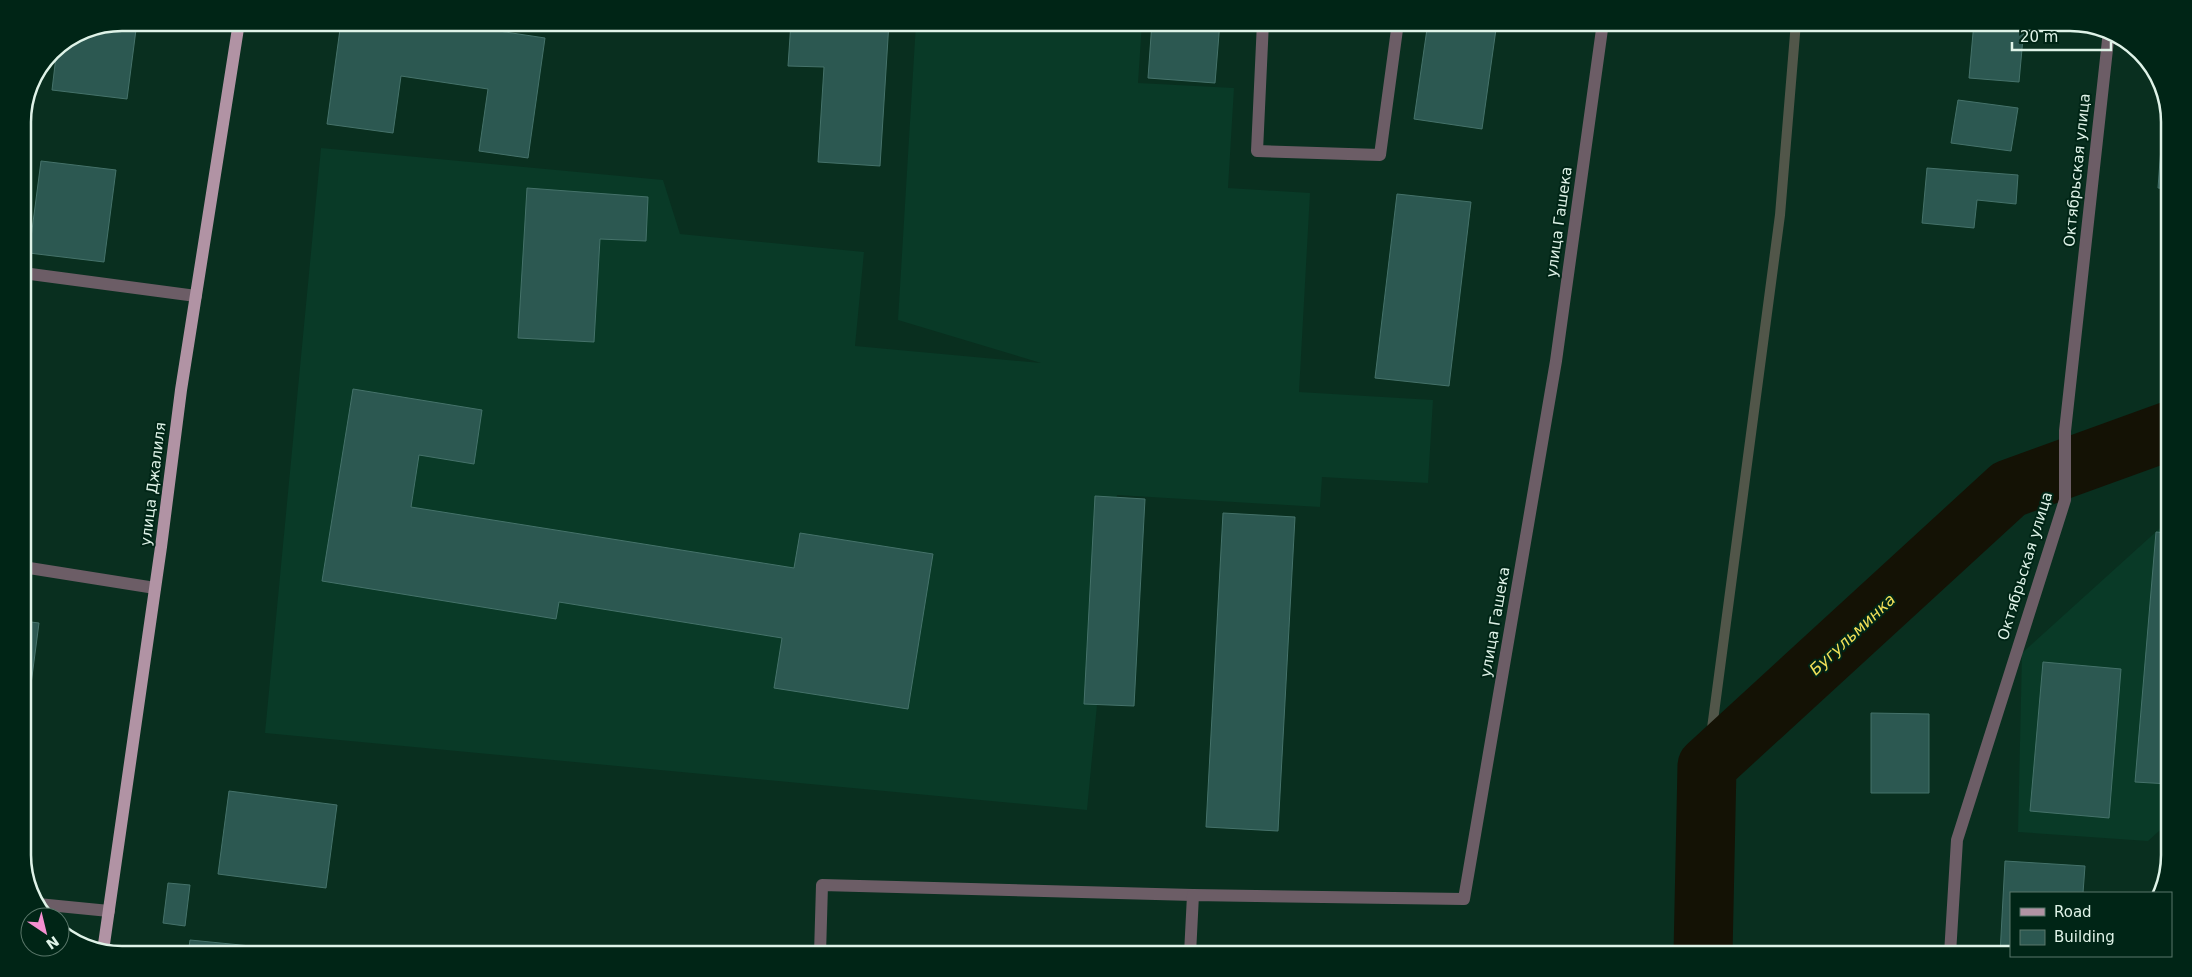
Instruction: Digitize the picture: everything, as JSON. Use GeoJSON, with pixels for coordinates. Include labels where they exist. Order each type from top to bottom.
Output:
{"type":"FeatureCollection","features":[{"type":"Feature","properties":{"kind":"main road","name":"улица Джалиля"},"geometry":{"type":"LineString","coordinates":[[105,944],[181,390],[238,31]]}},
{"type":"Feature","properties":{"kind":"street"},"geometry":{"type":"LineString","coordinates":[[1263,31],[1257,151],[1380,155],[1397,31]]}},
{"type":"Feature","properties":{"kind":"street","name":"улица Гашека"},"geometry":{"type":"LineString","coordinates":[[1194,895],[1464,899],[1556,361],[1602,31]]}},
{"type":"Feature","properties":{"kind":"street","name":"Октябрьская улица"},"geometry":{"type":"LineString","coordinates":[[1950,946],[1957,840],[2065,500],[2065,431],[2107,40]]}},
{"type":"Feature","properties":{"kind":"street"},"geometry":{"type":"LineString","coordinates":[[31,274],[196,296]]}},
{"type":"Feature","properties":{"kind":"street"},"geometry":{"type":"LineString","coordinates":[[31,568],[155,588]]}},
{"type":"Feature","properties":{"kind":"street"},"geometry":{"type":"LineString","coordinates":[[820,946],[822,885],[1194,895],[1191,946]]}},
{"type":"Feature","properties":{"kind":"street"},"geometry":{"type":"LineString","coordinates":[[47,905],[109,910]]}},
{"type":"Feature","properties":{"kind":"shaded area"},"geometry":{"type":"Polygon","coordinates":[[[916,31],[1141,31],[1138,83],[1234,88],[1228,188],[1310,193],[1299,392],[1433,400],[1428,483],[1322,477],[1320,507],[1117,495],[1087,810],[265,733],[321,148],[663,180],[680,234],[864,252],[855,346],[1041,363],[898,320],[916,31]]]}},
{"type":"Feature","properties":{"kind":"shaded area"},"geometry":{"type":"Polygon","coordinates":[[[2161,527],[2161,829],[2148,841],[2018,832],[2022,653],[2161,527]]]}},
{"type":"Feature","properties":{"kind":"building"},"geometry":{"type":"Polygon","coordinates":[[[136,31],[127,99],[52,90],[56,60],[67,50],[93,36],[111,32],[136,31]]]}},
{"type":"Feature","properties":{"kind":"building"},"geometry":{"type":"Polygon","coordinates":[[[340,31],[499,31],[545,38],[528,158],[479,151],[488,89],[401,76],[393,133],[327,124],[340,31]]]}},
{"type":"Feature","properties":{"kind":"building"},"geometry":{"type":"Polygon","coordinates":[[[790,31],[888,31],[880,166],[818,162],[824,67],[788,66],[790,31]]]}},
{"type":"Feature","properties":{"kind":"building"},"geometry":{"type":"Polygon","coordinates":[[[1151,31],[1219,31],[1215,83],[1148,78],[1151,31]]]}},
{"type":"Feature","properties":{"kind":"building"},"geometry":{"type":"Polygon","coordinates":[[[1427,31],[1496,31],[1482,129],[1414,119],[1427,31]]]}},
{"type":"Feature","properties":{"kind":"building"},"geometry":{"type":"Polygon","coordinates":[[[1973,31],[2024,31],[2019,82],[1969,78],[1973,31]]]}},
{"type":"Feature","properties":{"kind":"building"},"geometry":{"type":"Polygon","coordinates":[[[1958,100],[2018,108],[2011,151],[1951,143],[1958,100]]]}},
{"type":"Feature","properties":{"kind":"building"},"geometry":{"type":"Polygon","coordinates":[[[2161,148],[2161,188],[2158,188],[2161,148]]]}},
{"type":"Feature","properties":{"kind":"building"},"geometry":{"type":"Polygon","coordinates":[[[41,161],[116,170],[104,262],[31,253],[31,238],[41,161]]]}},
{"type":"Feature","properties":{"kind":"building"},"geometry":{"type":"Polygon","coordinates":[[[1927,168],[2018,175],[2016,204],[1977,200],[1974,228],[1922,223],[1927,168]]]}},
{"type":"Feature","properties":{"kind":"building"},"geometry":{"type":"Polygon","coordinates":[[[527,188],[648,197],[646,241],[600,239],[594,342],[518,338],[527,188]]]}},
{"type":"Feature","properties":{"kind":"building"},"geometry":{"type":"Polygon","coordinates":[[[1397,194],[1471,202],[1449,386],[1375,378],[1397,194]]]}},
{"type":"Feature","properties":{"kind":"building"},"geometry":{"type":"Polygon","coordinates":[[[353,389],[482,410],[474,464],[419,455],[411,507],[794,568],[800,533],[933,554],[908,709],[774,688],[782,638],[559,602],[556,619],[322,581],[353,389]]]}},
{"type":"Feature","properties":{"kind":"building"},"geometry":{"type":"Polygon","coordinates":[[[1095,496],[1145,499],[1134,706],[1084,704],[1095,496]]]}},
{"type":"Feature","properties":{"kind":"building"},"geometry":{"type":"Polygon","coordinates":[[[1223,513],[1295,517],[1278,831],[1206,827],[1223,513]]]}},
{"type":"Feature","properties":{"kind":"building"},"geometry":{"type":"Polygon","coordinates":[[[2156,532],[2161,532],[2161,784],[2135,782],[2156,532]]]}},
{"type":"Feature","properties":{"kind":"building"},"geometry":{"type":"Polygon","coordinates":[[[31,622],[39,623],[31,684],[31,622]]]}},
{"type":"Feature","properties":{"kind":"building"},"geometry":{"type":"Polygon","coordinates":[[[2043,662],[2121,669],[2109,818],[2030,811],[2043,662]]]}},
{"type":"Feature","properties":{"kind":"building"},"geometry":{"type":"Polygon","coordinates":[[[1871,713],[1929,714],[1929,793],[1871,793],[1871,713]]]}},
{"type":"Feature","properties":{"kind":"building"},"geometry":{"type":"Polygon","coordinates":[[[229,791],[337,805],[326,888],[218,874],[229,791]]]}},
{"type":"Feature","properties":{"kind":"building"},"geometry":{"type":"Polygon","coordinates":[[[2005,861],[2085,866],[2083,892],[2010,892],[2010,946],[2000,946],[2005,861]]]}},
{"type":"Feature","properties":{"kind":"building"},"geometry":{"type":"Polygon","coordinates":[[[168,883],[190,885],[185,926],[163,923],[168,883]]]}},
{"type":"Feature","properties":{"kind":"building"},"geometry":{"type":"Polygon","coordinates":[[[190,940],[251,946],[189,946],[190,940]]]}},
{"type":"Feature","properties":{"kind":"waterway"},"geometry":{"type":"LineString","coordinates":[[1707,766],[1780,215],[1795,31]]}},
{"type":"Feature","properties":{"kind":"waterway","name":"Бугульминка"},"geometry":{"type":"LineString","coordinates":[[1703,946],[1707,766],[2009,489],[2161,434]]}}]}
